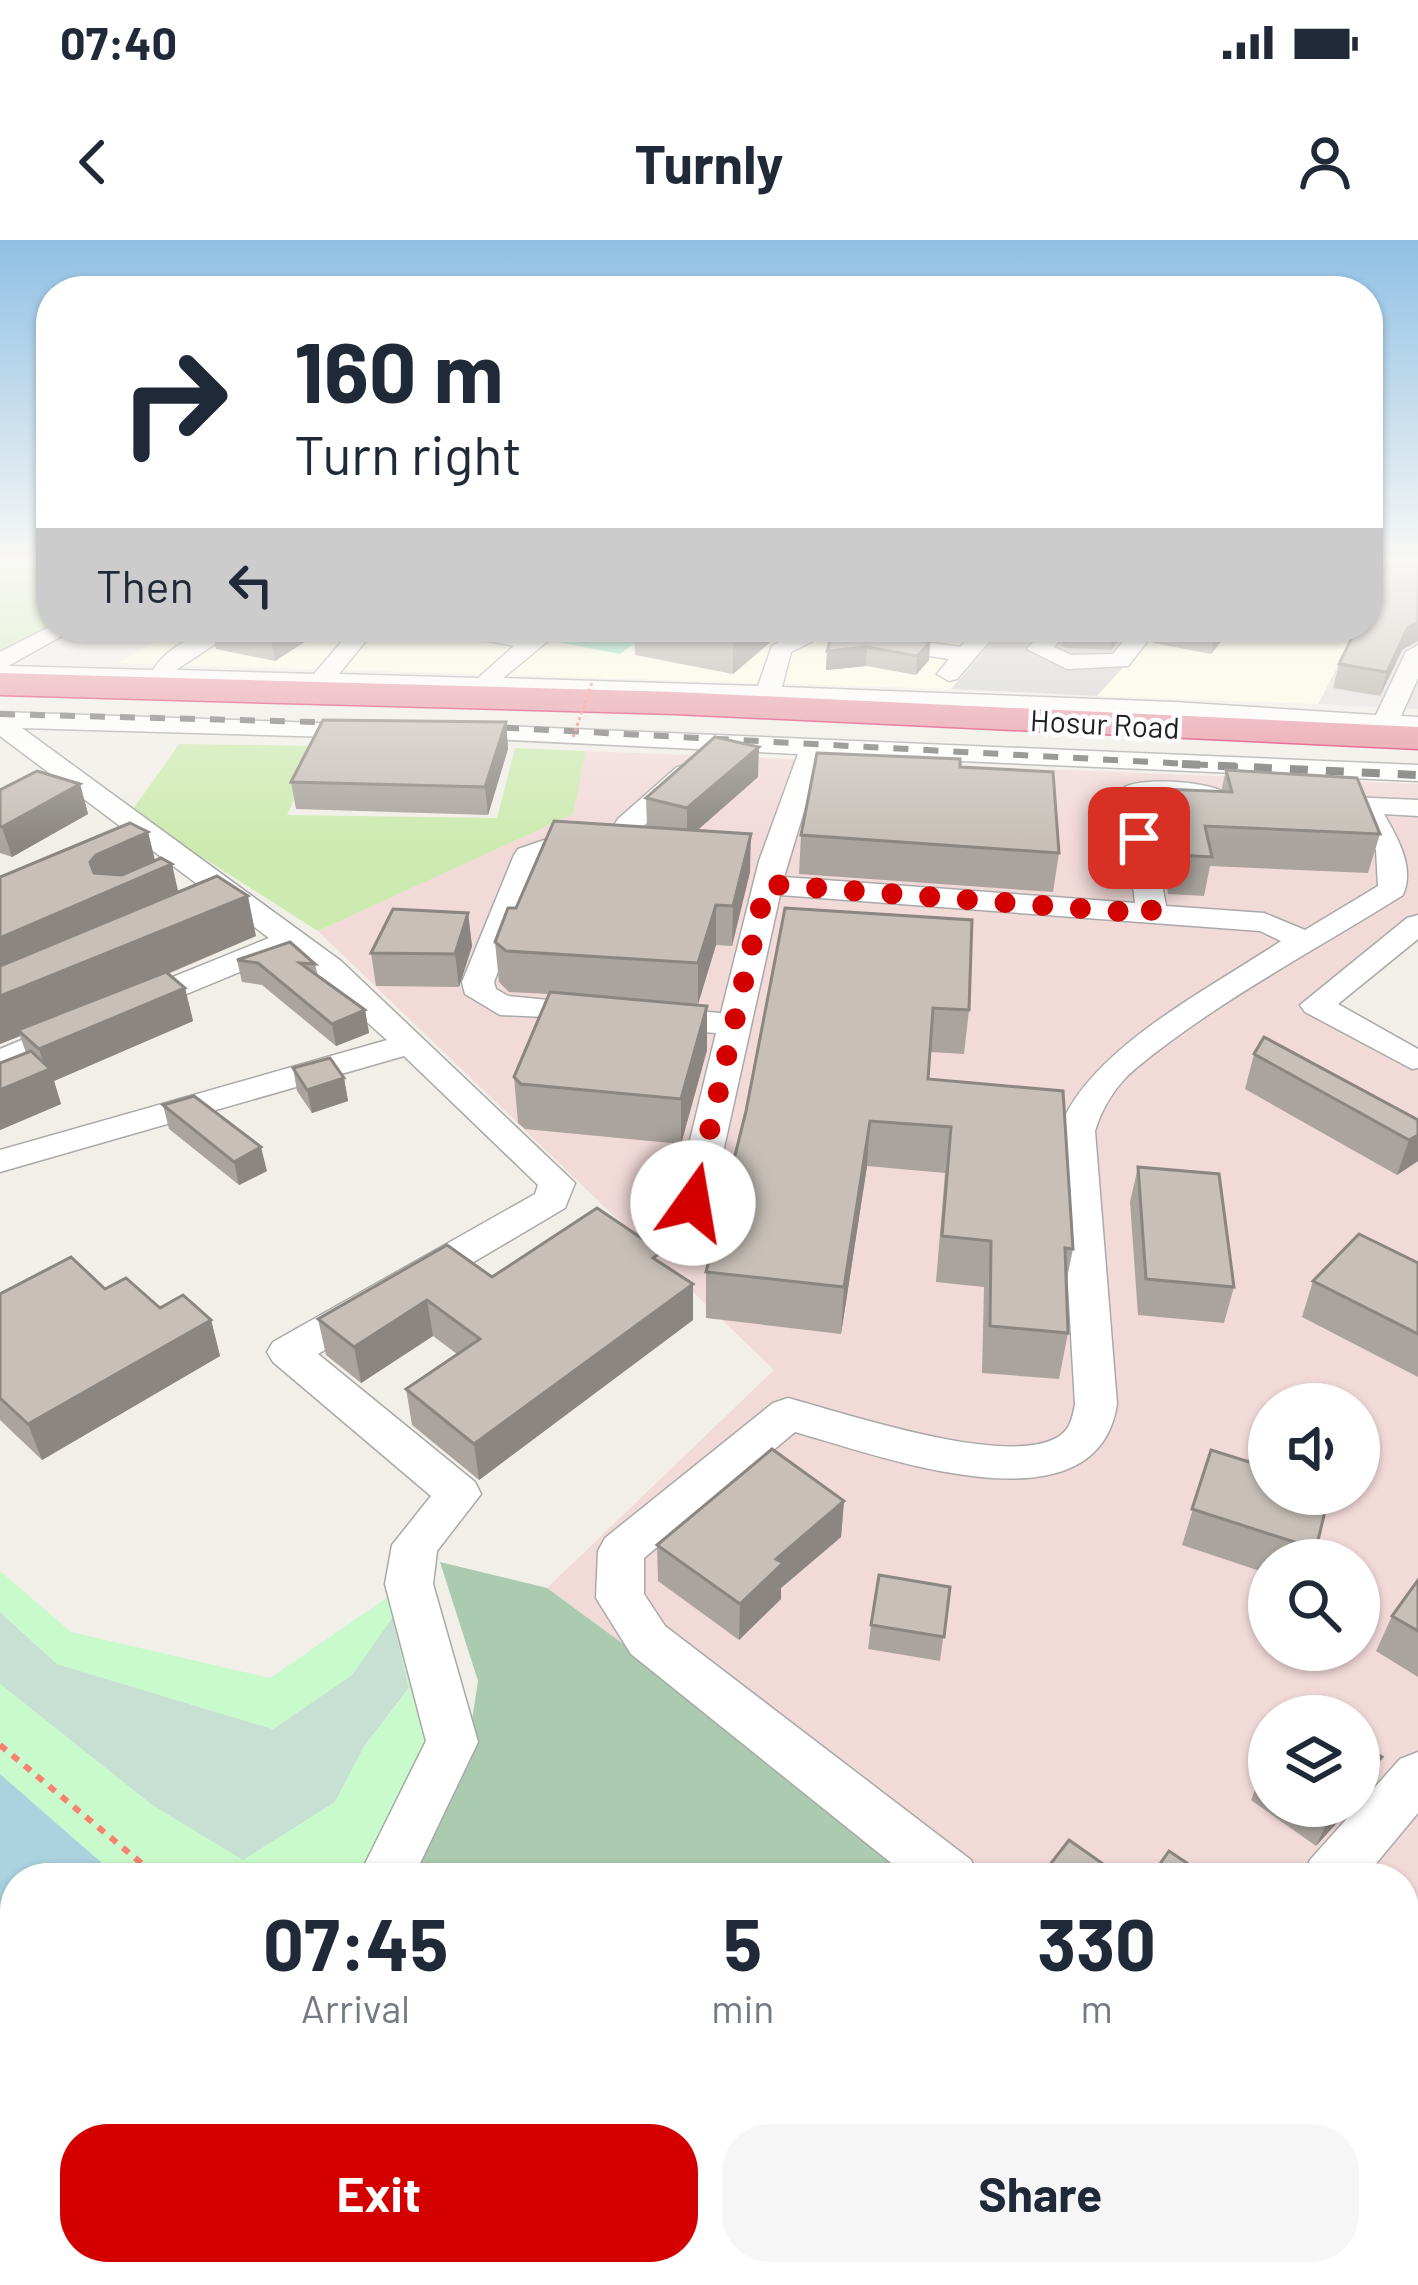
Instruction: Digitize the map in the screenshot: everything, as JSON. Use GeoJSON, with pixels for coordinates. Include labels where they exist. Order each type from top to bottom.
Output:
{"type":"FeatureCollection","features":[{"type":"Feature","properties":{"kind":"highway","name":"Hosur Road"},"geometry":{"type":"LineString","coordinates":[[0,684],[193,675],[698,704],[1401,731]]}},
{"type":"Feature","properties":{"kind":"highway","name":"Hosur Road"},"geometry":{"type":"LineString","coordinates":[[0,704],[586,718],[1418,756]]}},
{"type":"Feature","properties":{"kind":"street"},"geometry":{"type":"LineString","coordinates":[[193,675],[210,652]]}},
{"type":"Feature","properties":{"kind":"street"},"geometry":{"type":"LineString","coordinates":[[321,681],[345,652]]}},
{"type":"Feature","properties":{"kind":"street"},"geometry":{"type":"LineString","coordinates":[[484,686],[520,652]]}},
{"type":"Feature","properties":{"kind":"street"},"geometry":{"type":"LineString","coordinates":[[767,695],[780,652]]}},
{"type":"Feature","properties":{"kind":"street"},"geometry":{"type":"LineString","coordinates":[[949,652],[966,655]]}},
{"type":"Feature","properties":{"kind":"street"},"geometry":{"type":"LineString","coordinates":[[928,703],[968,652]]}},
{"type":"Feature","properties":{"kind":"street"},"geometry":{"type":"LineString","coordinates":[[1046,652],[1067,662],[1120,662],[1128,652]]}},
{"type":"Feature","properties":{"kind":"street"},"geometry":{"type":"LineString","coordinates":[[1401,731],[1418,652]]}},
{"type":"Feature","properties":{"kind":"street"},"geometry":{"type":"LineString","coordinates":[[1033,707],[1067,662]]}},
{"type":"Feature","properties":{"kind":"street"},"geometry":{"type":"LineString","coordinates":[[0,673],[193,675],[1174,709],[1401,731],[1418,724]]}},
{"type":"Feature","properties":{"kind":"street"},"geometry":{"type":"LineString","coordinates":[[1050,682],[1143,691]]}},
{"type":"Feature","properties":{"kind":"street"},"geometry":{"type":"LineString","coordinates":[[0,722],[388,730]]}},
{"type":"Feature","properties":{"kind":"street"},"geometry":{"type":"LineString","coordinates":[[0,722],[55,780],[157,839],[185,875],[233,897],[330,968],[556,1183],[552,1200],[363,1313],[288,1352],[459,1494],[415,1545],[409,1584],[452,1742],[393,1863]]}},
{"type":"Feature","properties":{"kind":"street"},"geometry":{"type":"LineString","coordinates":[[434,731],[1418,773]]}},
{"type":"Feature","properties":{"kind":"street"},"geometry":{"type":"LineString","coordinates":[[722,741],[635,838],[556,844],[528,855],[478,982],[481,994],[500,1005],[733,1024]]}},
{"type":"Feature","properties":{"kind":"street"},"geometry":{"type":"LineString","coordinates":[[683,1247],[763,868],[817,746]]}},
{"type":"Feature","properties":{"kind":"street"},"geometry":{"type":"LineString","coordinates":[[1152,914],[1133,800],[1136,789],[1250,796]]}},
{"type":"Feature","properties":{"kind":"street"},"geometry":{"type":"LineString","coordinates":[[1296,800],[1418,808]]}},
{"type":"Feature","properties":{"kind":"street"},"geometry":{"type":"LineString","coordinates":[[933,1863],[648,1640],[620,1598],[621,1551],[788,1414],[973,1460],[1048,1461],[1073,1450],[1091,1431],[1096,1404],[1078,1131],[1084,1108],[1120,1064],[1393,889],[1390,850],[1365,804]]}},
{"type":"Feature","properties":{"kind":"street"},"geometry":{"type":"LineString","coordinates":[[121,855],[157,839]]}},
{"type":"Feature","properties":{"kind":"street"},"geometry":{"type":"LineString","coordinates":[[763,868],[1152,914],[1264,922],[1291,932],[1297,937],[1297,948]]}},
{"type":"Feature","properties":{"kind":"street"},"geometry":{"type":"LineString","coordinates":[[191,916],[233,897]]}},
{"type":"Feature","properties":{"kind":"street"},"geometry":{"type":"LineString","coordinates":[[1412,1059],[1316,1005],[1418,924]]}},
{"type":"Feature","properties":{"kind":"street"},"geometry":{"type":"LineString","coordinates":[[0,1061],[289,940]]}},
{"type":"Feature","properties":{"kind":"street"},"geometry":{"type":"LineString","coordinates":[[1,1161],[410,1043]]}},
{"type":"Feature","properties":{"kind":"street"},"geometry":{"type":"LineString","coordinates":[[1343,1863],[1418,1775]]}},
{"type":"Feature","properties":{"kind":"path"},"geometry":{"type":"LineString","coordinates":[[573,736],[593,680]]}},
{"type":"Feature","properties":{"kind":"path"},"geometry":{"type":"LineString","coordinates":[[0,1745],[141,1863]]}},
{"type":"Feature","properties":{"kind":"shaded area"},"geometry":{"type":"Polygon","coordinates":[[[136,652],[983,652],[951,689],[117,663],[136,652]]]}},
{"type":"Feature","properties":{"kind":"shaded area"},"geometry":{"type":"Polygon","coordinates":[[[983,652],[1136,652],[1097,696],[951,689],[983,652]]]}},
{"type":"Feature","properties":{"kind":"shaded area"},"geometry":{"type":"Polygon","coordinates":[[[1136,652],[1345,652],[1318,704],[1097,696],[1136,652]]]}},
{"type":"Feature","properties":{"kind":"shaded area"},"geometry":{"type":"Polygon","coordinates":[[[1345,652],[1418,652],[1418,709],[1318,704],[1345,652]]]}},
{"type":"Feature","properties":{"kind":"shaded area"},"geometry":{"type":"Polygon","coordinates":[[[586,751],[1418,784],[1418,914],[1304,1009],[1418,1069],[1418,1863],[922,1863],[547,1588],[774,1370],[318,931],[572,814],[586,751]]]}},
{"type":"Feature","properties":{"kind":"shaded area"},"geometry":{"type":"Polygon","coordinates":[[[440,1562],[547,1588],[922,1863],[409,1863],[465,1765],[478,1681],[440,1562]]]}},
{"type":"Feature","properties":{"kind":"shaded area"},"geometry":{"type":"Polygon","coordinates":[[[0,1612],[57,1664],[273,1729],[352,1675],[392,1615],[409,1688],[365,1745],[335,1802],[243,1861],[152,1805],[0,1684],[0,1612]]]}},
{"type":"Feature","properties":{"kind":"green space"},"geometry":{"type":"Polygon","coordinates":[[[179,744],[318,746],[287,815],[497,818],[515,748],[586,751],[573,814],[318,931],[131,812],[179,744]]]}},
{"type":"Feature","properties":{"kind":"green space"},"geometry":{"type":"Polygon","coordinates":[[[0,1571],[71,1632],[270,1678],[397,1591],[435,1722],[367,1863],[102,1863],[0,1774],[0,1684],[152,1805],[243,1860],[335,1802],[365,1745],[409,1689],[393,1617],[352,1675],[273,1729],[57,1664],[0,1612],[0,1571]]]}},
{"type":"Feature","properties":{"kind":"water"},"geometry":{"type":"Polygon","coordinates":[[[0,1774],[102,1863],[0,1863],[0,1774]]]}},
{"type":"Feature","properties":{"kind":"building"},"geometry":{"type":"Polygon","coordinates":[[[1345,652],[1396,652],[1387,672],[1339,664],[1345,652]]]}},
{"type":"Feature","properties":{"kind":"building"},"geometry":{"type":"Polygon","coordinates":[[[323,720],[506,722],[485,787],[291,782],[323,720]]]}},
{"type":"Feature","properties":{"kind":"building"},"geometry":{"type":"Polygon","coordinates":[[[715,737],[759,747],[687,808],[646,798],[715,737]]]}},
{"type":"Feature","properties":{"kind":"building"},"geometry":{"type":"Polygon","coordinates":[[[817,753],[960,759],[960,767],[1053,772],[1059,853],[801,835],[817,753]]]}},
{"type":"Feature","properties":{"kind":"building"},"geometry":{"type":"Polygon","coordinates":[[[1226,770],[1357,778],[1380,834],[1205,826],[1212,857],[1177,855],[1164,789],[1232,792],[1226,770]]]}},
{"type":"Feature","properties":{"kind":"building"},"geometry":{"type":"Polygon","coordinates":[[[37,771],[80,784],[0,826],[0,790],[37,771]]]}},
{"type":"Feature","properties":{"kind":"building"},"geometry":{"type":"Polygon","coordinates":[[[554,821],[751,834],[733,906],[716,905],[698,963],[506,951],[495,942],[508,908],[516,908],[554,821]]]}},
{"type":"Feature","properties":{"kind":"building"},"geometry":{"type":"Polygon","coordinates":[[[130,823],[148,832],[96,855],[90,862],[94,873],[122,875],[161,858],[172,864],[0,938],[0,877],[130,823]]]}},
{"type":"Feature","properties":{"kind":"building"},"geometry":{"type":"Polygon","coordinates":[[[217,876],[248,896],[0,996],[0,966],[217,876]]]}},
{"type":"Feature","properties":{"kind":"building"},"geometry":{"type":"Polygon","coordinates":[[[785,908],[972,920],[969,1010],[933,1008],[928,1079],[1063,1091],[1073,1249],[1065,1248],[1068,1333],[990,1326],[991,1241],[942,1236],[951,1127],[870,1121],[844,1287],[706,1272],[746,1111],[785,908]]]}},
{"type":"Feature","properties":{"kind":"building"},"geometry":{"type":"Polygon","coordinates":[[[393,909],[468,913],[455,954],[371,953],[393,909]]]}},
{"type":"Feature","properties":{"kind":"building"},"geometry":{"type":"Polygon","coordinates":[[[290,942],[315,964],[300,963],[365,1010],[332,1024],[258,963],[237,960],[290,942]]]}},
{"type":"Feature","properties":{"kind":"building"},"geometry":{"type":"Polygon","coordinates":[[[166,972],[185,988],[39,1049],[18,1030],[166,972]]]}},
{"type":"Feature","properties":{"kind":"building"},"geometry":{"type":"Polygon","coordinates":[[[550,992],[707,1006],[681,1099],[521,1084],[514,1077],[550,992]]]}},
{"type":"Feature","properties":{"kind":"building"},"geometry":{"type":"Polygon","coordinates":[[[1264,1037],[1418,1120],[1418,1135],[1409,1140],[1254,1054],[1264,1037]]]}},
{"type":"Feature","properties":{"kind":"building"},"geometry":{"type":"Polygon","coordinates":[[[31,1051],[50,1069],[0,1090],[0,1063],[31,1051]]]}},
{"type":"Feature","properties":{"kind":"building"},"geometry":{"type":"Polygon","coordinates":[[[330,1058],[344,1078],[307,1090],[293,1068],[330,1058]]]}},
{"type":"Feature","properties":{"kind":"building"},"geometry":{"type":"Polygon","coordinates":[[[194,1096],[261,1147],[234,1162],[163,1105],[194,1096]]]}},
{"type":"Feature","properties":{"kind":"building"},"geometry":{"type":"Polygon","coordinates":[[[1138,1167],[1219,1174],[1234,1287],[1146,1279],[1138,1167]]]}},
{"type":"Feature","properties":{"kind":"building"},"geometry":{"type":"Polygon","coordinates":[[[597,1208],[662,1252],[653,1258],[693,1284],[474,1444],[406,1389],[480,1339],[427,1300],[354,1347],[318,1319],[447,1245],[492,1277],[597,1208]]]}},
{"type":"Feature","properties":{"kind":"building"},"geometry":{"type":"Polygon","coordinates":[[[1359,1234],[1418,1263],[1418,1334],[1313,1281],[1359,1234]]]}},
{"type":"Feature","properties":{"kind":"building"},"geometry":{"type":"Polygon","coordinates":[[[71,1257],[105,1289],[126,1278],[160,1308],[183,1295],[211,1320],[28,1424],[0,1398],[0,1294],[71,1257]]]}},
{"type":"Feature","properties":{"kind":"building"},"geometry":{"type":"Polygon","coordinates":[[[772,1449],[844,1501],[776,1559],[783,1563],[740,1604],[657,1545],[772,1449]]]}},
{"type":"Feature","properties":{"kind":"building"},"geometry":{"type":"Polygon","coordinates":[[[1211,1450],[1248,1461],[1248,1515],[1324,1515],[1318,1539],[1285,1539],[1192,1509],[1211,1450]]]}},
{"type":"Feature","properties":{"kind":"building"},"geometry":{"type":"Polygon","coordinates":[[[879,1575],[950,1587],[944,1637],[871,1625],[879,1575]]]}},
{"type":"Feature","properties":{"kind":"building"},"geometry":{"type":"Polygon","coordinates":[[[1418,1580],[1418,1631],[1392,1616],[1418,1580]]]}},
{"type":"Feature","properties":{"kind":"building"},"geometry":{"type":"Polygon","coordinates":[[[1069,1840],[1102,1863],[1051,1863],[1069,1840]]]}},
{"type":"Feature","properties":{"kind":"building"},"geometry":{"type":"Polygon","coordinates":[[[1169,1851],[1187,1863],[1161,1863],[1169,1851]]]}},
{"type":"Feature","properties":{"kind":"railway"},"geometry":{"type":"LineString","coordinates":[[0,714],[354,723]]}},
{"type":"Feature","properties":{"kind":"railway"},"geometry":{"type":"LineString","coordinates":[[474,726],[1243,767]]}},
{"type":"Feature","properties":{"kind":"railway"},"geometry":{"type":"LineString","coordinates":[[1182,764],[1243,767]]}},
{"type":"Feature","properties":{"kind":"railway"},"geometry":{"type":"LineString","coordinates":[[1243,767],[1418,775]]}},
{"type":"Feature","properties":{"kind":"route"},"geometry":{"type":"LineString","coordinates":[[693,1203],[766,884],[1152,914],[1139,838]]}}]}
